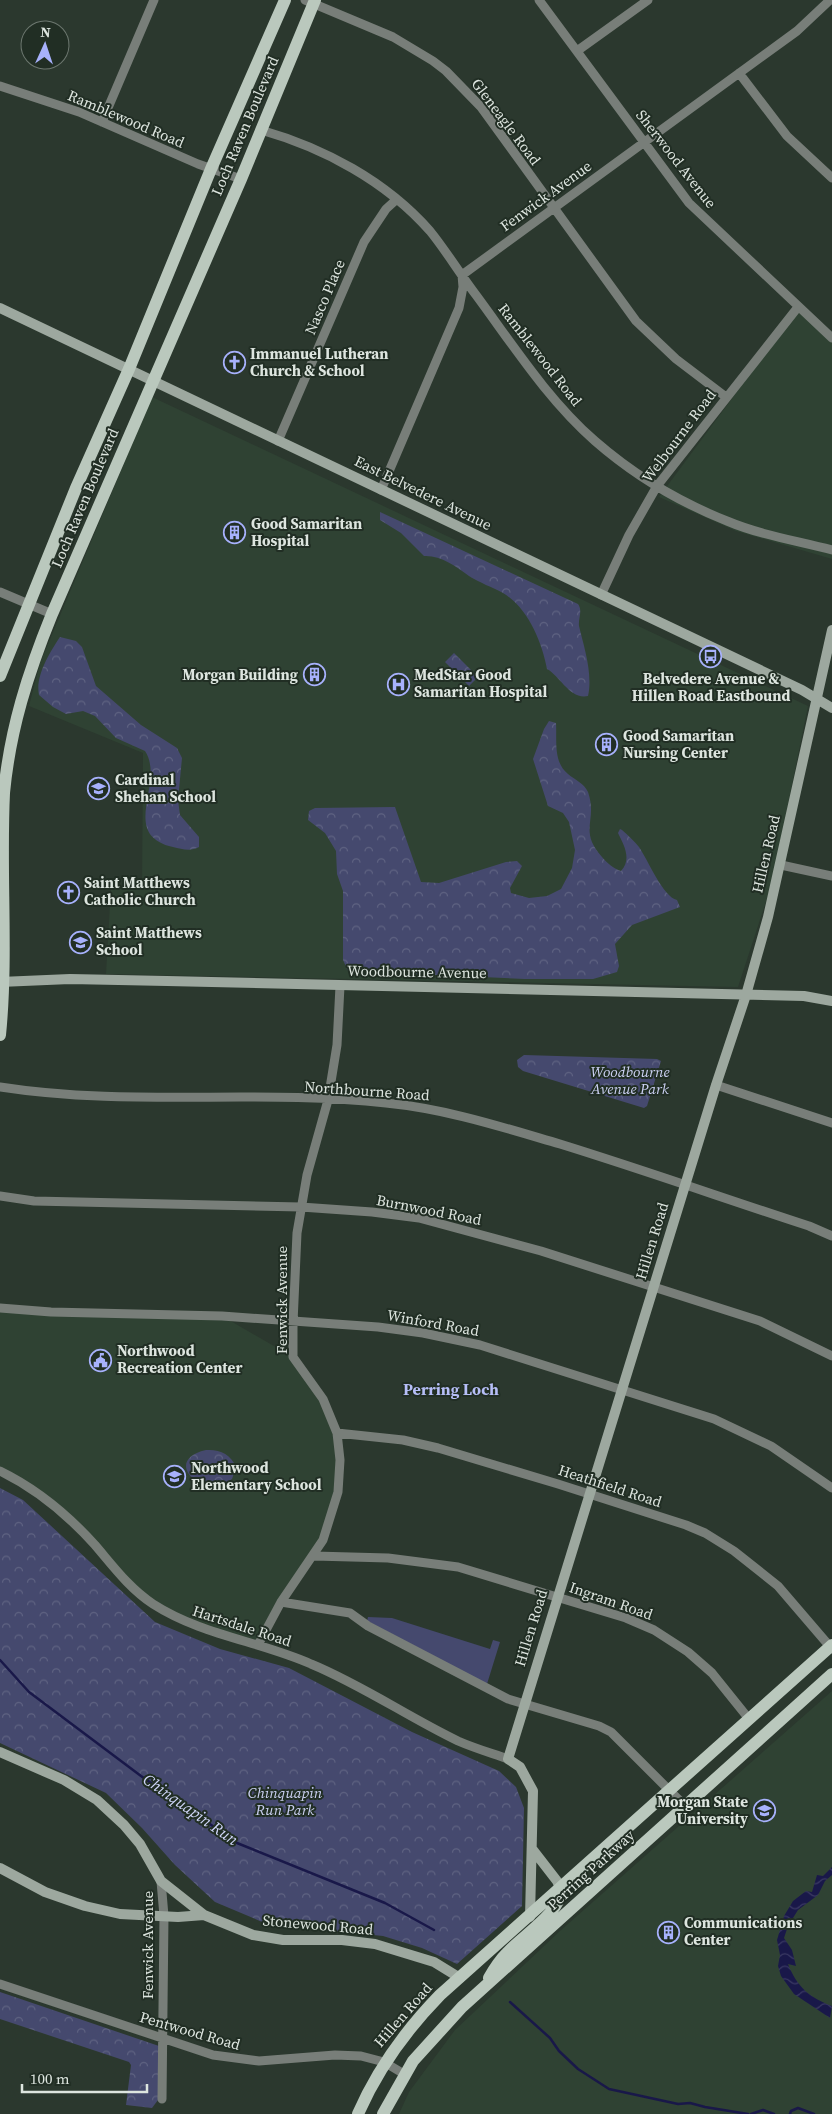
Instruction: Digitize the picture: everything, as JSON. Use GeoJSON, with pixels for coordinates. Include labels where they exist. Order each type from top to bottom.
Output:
{"type":"FeatureCollection","features":[{"type":"Feature","properties":{"kind":"main road","name":"Loch Raven Boulevard"},"geometry":{"type":"LineString","coordinates":[[0,676],[76,488],[129,369],[211,169],[285,0]]}},
{"type":"Feature","properties":{"kind":"main road","name":"Loch Raven Boulevard"},"geometry":{"type":"LineString","coordinates":[[0,1035],[2,832],[6,770],[15,718],[24,686],[52,614],[241,179],[311,1]]}},
{"type":"Feature","properties":{"kind":"main road","name":"Perring Parkway"},"geometry":{"type":"LineString","coordinates":[[530,1917],[831,1647]]}},
{"type":"Feature","properties":{"kind":"main road","name":"Perring Parkway"},"geometry":{"type":"LineString","coordinates":[[483,1989],[832,1674]]}},
{"type":"Feature","properties":{"kind":"main road"},"geometry":{"type":"LineString","coordinates":[[383,2114],[404,2074],[428,2042],[462,2007],[483,1989],[507,1952],[555,1908],[561,1896],[560,1889]]}},
{"type":"Feature","properties":{"kind":"main road","name":"Hillen Road"},"geometry":{"type":"LineString","coordinates":[[358,2114],[384,2062],[417,2020],[460,1978],[530,1917]]}},
{"type":"Feature","properties":{"kind":"street"},"geometry":{"type":"LineString","coordinates":[[102,122],[154,0]]}},
{"type":"Feature","properties":{"kind":"street","name":"Sherwood Avenue"},"geometry":{"type":"LineString","coordinates":[[540,0],[689,203],[832,338]]}},
{"type":"Feature","properties":{"kind":"street"},"geometry":{"type":"LineString","coordinates":[[577,51],[648,0]]}},
{"type":"Feature","properties":{"kind":"street","name":"Fenwick Avenue"},"geometry":{"type":"LineString","coordinates":[[462,275],[598,174],[644,143],[797,31],[830,0]]}},
{"type":"Feature","properties":{"kind":"street","name":"Gleneagle Road"},"geometry":{"type":"LineString","coordinates":[[311,1],[393,37],[446,71],[481,107],[619,299],[650,336],[676,360],[726,397]]}},
{"type":"Feature","properties":{"kind":"street"},"geometry":{"type":"LineString","coordinates":[[739,73],[787,136],[832,178]]}},
{"type":"Feature","properties":{"kind":"street","name":"Ramblewood Road"},"geometry":{"type":"LineString","coordinates":[[0,86],[64,107],[211,169],[241,179]]}},
{"type":"Feature","properties":{"kind":"street","name":"Ramblewood Road"},"geometry":{"type":"LineString","coordinates":[[261,130],[293,140],[337,160],[397,199],[429,231],[534,373],[568,415],[635,473],[728,522],[832,550]]}},
{"type":"Feature","properties":{"kind":"street","name":"Nasco Place"},"geometry":{"type":"LineString","coordinates":[[278,441],[364,242],[386,209],[397,199]]}},
{"type":"Feature","properties":{"kind":"street"},"geometry":{"type":"LineString","coordinates":[[381,490],[459,308],[463,287],[462,275]]}},
{"type":"Feature","properties":{"kind":"street","name":"Welbourne Road"},"geometry":{"type":"LineString","coordinates":[[601,595],[630,535],[657,486],[798,306]]}},
{"type":"Feature","properties":{"kind":"street","name":"East Belvedere Avenue"},"geometry":{"type":"LineString","coordinates":[[0,308],[817,698],[832,708]]}},
{"type":"Feature","properties":{"kind":"street"},"geometry":{"type":"LineString","coordinates":[[0,592],[52,614]]}},
{"type":"Feature","properties":{"kind":"street","name":"Hillen Road"},"geometry":{"type":"LineString","coordinates":[[508,1759],[716,1085],[746,995],[781,865],[832,630]]}},
{"type":"Feature","properties":{"kind":"street"},"geometry":{"type":"LineString","coordinates":[[781,865],[832,876]]}},
{"type":"Feature","properties":{"kind":"street","name":"Woodbourne Avenue"},"geometry":{"type":"LineString","coordinates":[[2,982],[78,979],[804,996],[832,1001]]}},
{"type":"Feature","properties":{"kind":"street","name":"Fenwick Avenue"},"geometry":{"type":"LineString","coordinates":[[258,1645],[281,1602],[314,1556],[329,1527],[338,1492],[340,1460],[337,1432],[323,1399],[293,1357],[293,1323],[295,1260],[301,1207],[328,1100],[337,1045],[340,986]]}},
{"type":"Feature","properties":{"kind":"street"},"geometry":{"type":"LineString","coordinates":[[716,1085],[832,1123]]}},
{"type":"Feature","properties":{"kind":"street","name":"Northbourne Road"},"geometry":{"type":"LineString","coordinates":[[0,1087],[60,1094],[328,1100],[394,1104],[467,1116],[637,1168],[809,1226],[832,1236]]}},
{"type":"Feature","properties":{"kind":"street","name":"Burnwood Road"},"geometry":{"type":"LineString","coordinates":[[0,1196],[42,1201],[301,1207],[372,1212],[452,1226],[541,1251],[760,1321],[832,1356]]}},
{"type":"Feature","properties":{"kind":"street","name":"Winford Road"},"geometry":{"type":"LineString","coordinates":[[0,1308],[51,1312],[222,1316],[293,1323],[378,1327],[432,1335],[480,1345],[732,1427],[792,1458],[832,1488]]}},
{"type":"Feature","properties":{"kind":"street","name":"Heathfield Road"},"geometry":{"type":"LineString","coordinates":[[337,1432],[403,1440],[438,1448],[686,1525],[719,1542],[778,1586],[831,1647]]}},
{"type":"Feature","properties":{"kind":"street","name":"Hartsdale Road"},"geometry":{"type":"LineString","coordinates":[[0,1471],[25,1485],[74,1522],[136,1591],[155,1605],[201,1628],[258,1645],[329,1671],[458,1741],[508,1759]]}},
{"type":"Feature","properties":{"kind":"street","name":"Ingram Road"},"geometry":{"type":"LineString","coordinates":[[314,1556],[428,1561],[458,1567],[626,1618],[670,1639],[712,1673],[749,1719]]}},
{"type":"Feature","properties":{"kind":"street"},"geometry":{"type":"LineString","coordinates":[[281,1602],[350,1612],[368,1626],[508,1699],[611,1732],[668,1792],[685,1806]]}},
{"type":"Feature","properties":{"kind":"street"},"geometry":{"type":"LineString","coordinates":[[0,1752],[64,1780],[97,1800],[124,1825],[140,1844],[161,1881],[204,1916]]}},
{"type":"Feature","properties":{"kind":"street"},"geometry":{"type":"LineString","coordinates":[[508,1759],[520,1767],[533,1791],[530,1917]]}},
{"type":"Feature","properties":{"kind":"street"},"geometry":{"type":"LineString","coordinates":[[533,1850],[557,1881],[560,1889]]}},
{"type":"Feature","properties":{"kind":"street","name":"Stonewood Road"},"geometry":{"type":"LineString","coordinates":[[0,1868],[45,1892],[85,1906],[120,1914],[204,1916],[265,1938],[359,1941],[393,1948],[434,1962],[460,1978]]}},
{"type":"Feature","properties":{"kind":"street","name":"Fenwick Avenue"},"geometry":{"type":"LineString","coordinates":[[161,1881],[164,1916],[162,2099]]}},
{"type":"Feature","properties":{"kind":"street","name":"Pentwood Road"},"geometry":{"type":"LineString","coordinates":[[0,1984],[213,2055],[243,2060],[350,2055],[372,2057],[404,2074]]}},
{"type":"Feature","properties":{"kind":"shaded area"},"geometry":{"type":"Polygon","coordinates":[[[799,308],[832,338],[832,559],[736,531],[659,497],[799,308]]]}},
{"type":"Feature","properties":{"kind":"shaded area","name":"MedStar Good Samaritan Hospital"},"geometry":{"type":"Polygon","coordinates":[[[152,397],[808,706],[772,883],[738,987],[106,974],[111,887],[142,889],[143,753],[29,706],[40,663],[152,397]]]}},
{"type":"Feature","properties":{"kind":"shaded area","name":"Northwood Elementary School"},"geometry":{"type":"Polygon","coordinates":[[[0,1308],[222,1316],[293,1357],[323,1399],[340,1460],[326,1532],[258,1645],[155,1605],[74,1522],[0,1471],[0,1308]]]}},
{"type":"Feature","properties":{"kind":"shaded area","name":"Morgan State University"},"geometry":{"type":"Polygon","coordinates":[[[832,1691],[832,2114],[399,2114],[409,2092],[455,2030],[560,1931],[832,1691]]]}},
{"type":"Feature","properties":{"kind":"green space"},"geometry":{"type":"Polygon","coordinates":[[[380,512],[578,604],[580,612],[579,626],[589,670],[588,696],[582,696],[571,691],[547,669],[542,648],[532,626],[520,607],[512,599],[448,562],[436,557],[424,556],[401,533],[380,520],[380,512]]]}},
{"type":"Feature","properties":{"kind":"green space"},"geometry":{"type":"Polygon","coordinates":[[[60,637],[76,641],[82,647],[96,686],[141,725],[177,748],[182,758],[178,800],[180,815],[199,837],[199,847],[196,849],[189,850],[173,847],[157,840],[148,831],[146,806],[150,764],[145,751],[116,738],[95,716],[83,711],[66,714],[53,707],[39,695],[38,688],[41,672],[60,637]]]}},
{"type":"Feature","properties":{"kind":"green space"},"geometry":{"type":"Polygon","coordinates":[[[454,653],[478,677],[469,686],[445,662],[454,653]]]}},
{"type":"Feature","properties":{"kind":"green space"},"geometry":{"type":"Polygon","coordinates":[[[549,721],[556,723],[557,751],[560,764],[588,792],[591,811],[591,840],[595,848],[608,864],[621,871],[626,862],[626,852],[618,833],[620,829],[622,830],[639,847],[661,885],[666,892],[677,900],[680,907],[632,925],[615,944],[619,966],[617,972],[593,979],[525,979],[348,971],[343,960],[343,891],[337,874],[336,851],[325,833],[308,820],[309,811],[315,808],[395,807],[421,882],[439,883],[506,862],[517,861],[522,866],[510,888],[511,893],[529,898],[547,896],[561,889],[572,868],[575,850],[569,822],[563,813],[548,806],[533,759],[544,729],[549,721]]]}},
{"type":"Feature","properties":{"kind":"green space","name":"Woodbourne Avenue Park"},"geometry":{"type":"Polygon","coordinates":[[[524,1055],[657,1059],[661,1061],[647,1106],[644,1108],[523,1071],[518,1067],[517,1060],[524,1055]]]}},
{"type":"Feature","properties":{"kind":"green space"},"geometry":{"type":"Polygon","coordinates":[[[206,1450],[224,1453],[234,1462],[236,1467],[232,1479],[220,1484],[209,1485],[199,1482],[191,1476],[187,1469],[187,1462],[193,1455],[206,1450]]]}},
{"type":"Feature","properties":{"kind":"green space","name":"Chinquapin Run Park"},"geometry":{"type":"Polygon","coordinates":[[[0,1488],[23,1500],[155,1622],[220,1649],[289,1668],[412,1732],[499,1771],[516,1787],[524,1808],[522,1906],[457,1964],[422,1948],[383,1936],[267,1924],[215,1902],[175,1865],[142,1828],[106,1793],[0,1743],[0,1488]]]}},
{"type":"Feature","properties":{"kind":"green space"},"geometry":{"type":"Polygon","coordinates":[[[368,1617],[392,1618],[490,1649],[493,1640],[500,1642],[487,1684],[367,1621],[368,1617]]]}},
{"type":"Feature","properties":{"kind":"green space"},"geometry":{"type":"Polygon","coordinates":[[[0,1992],[159,2046],[158,2100],[152,2108],[126,2105],[131,2065],[129,2062],[0,2019],[0,1992]]]}},
{"type":"Feature","properties":{"kind":"water"},"geometry":{"type":"Polygon","coordinates":[[[832,1867],[832,1875],[825,1881],[818,1895],[798,1910],[788,1926],[784,1938],[792,1950],[796,1966],[788,1964],[796,1979],[805,1991],[832,2006],[830,2018],[794,1994],[781,1976],[778,1966],[780,1955],[777,1940],[784,1916],[793,1901],[806,1891],[812,1892],[817,1875],[823,1876],[832,1867]]]}},
{"type":"Feature","properties":{"kind":"waterway","name":"Chinquapin Run"},"geometry":{"type":"LineString","coordinates":[[0,1660],[29,1692],[141,1776],[237,1843],[385,1903],[434,1930]]}},
{"type":"Feature","properties":{"kind":"waterway","name":"Chinquapin Run"},"geometry":{"type":"LineString","coordinates":[[510,2002],[550,2038],[559,2051],[578,2069],[609,2089],[678,2104],[690,2103],[748,2114]]}},
{"type":"Feature","properties":{"kind":"waterway","name":"Chinquapin Run"},"geometry":{"type":"LineString","coordinates":[[790,2114],[791,2111],[798,2108],[814,2114]]}},
{"type":"Feature","properties":{"kind":"waterway","name":"Chinquapin Run"},"geometry":{"type":"LineString","coordinates":[[751,2114],[763,2110],[774,2114]]}},
{"type":"Feature","properties":{"kind":"place","name":"Immanuel Lutheran Church & School"},"geometry":{"type":"Point","coordinates":[234,363]}},
{"type":"Feature","properties":{"kind":"place","name":"Good Samaritan Hospital"},"geometry":{"type":"Point","coordinates":[235,533]}},
{"type":"Feature","properties":{"kind":"place","name":"Belvedere Avenue & Hillen Road Eastbound"},"geometry":{"type":"Point","coordinates":[711,656]}},
{"type":"Feature","properties":{"kind":"place","name":"Morgan Building"},"geometry":{"type":"Point","coordinates":[314,675]}},
{"type":"Feature","properties":{"kind":"place","name":"MedStar Good Samaritan Hospital"},"geometry":{"type":"Point","coordinates":[398,684]}},
{"type":"Feature","properties":{"kind":"place","name":"Good Samaritan Nursing Center"},"geometry":{"type":"Point","coordinates":[607,745]}},
{"type":"Feature","properties":{"kind":"place","name":"Cardinal Shehan School"},"geometry":{"type":"Point","coordinates":[99,789]}},
{"type":"Feature","properties":{"kind":"place","name":"Saint Matthews Catholic Church"},"geometry":{"type":"Point","coordinates":[68,892]}},
{"type":"Feature","properties":{"kind":"place","name":"Saint Matthews School"},"geometry":{"type":"Point","coordinates":[80,942]}},
{"type":"Feature","properties":{"kind":"place","name":"Northwood Recreation Center"},"geometry":{"type":"Point","coordinates":[101,1360]}},
{"type":"Feature","properties":{"kind":"place","name":"Northwood Elementary School"},"geometry":{"type":"Point","coordinates":[175,1477]}},
{"type":"Feature","properties":{"kind":"place","name":"Morgan State University"},"geometry":{"type":"Point","coordinates":[764,1811]}},
{"type":"Feature","properties":{"kind":"place","name":"Communications Center"},"geometry":{"type":"Point","coordinates":[668,1932]}},
{"type":"Feature","properties":{"kind":"district","name":"Perring Loch"},"geometry":{"type":"Point","coordinates":[451,1389]}}]}
